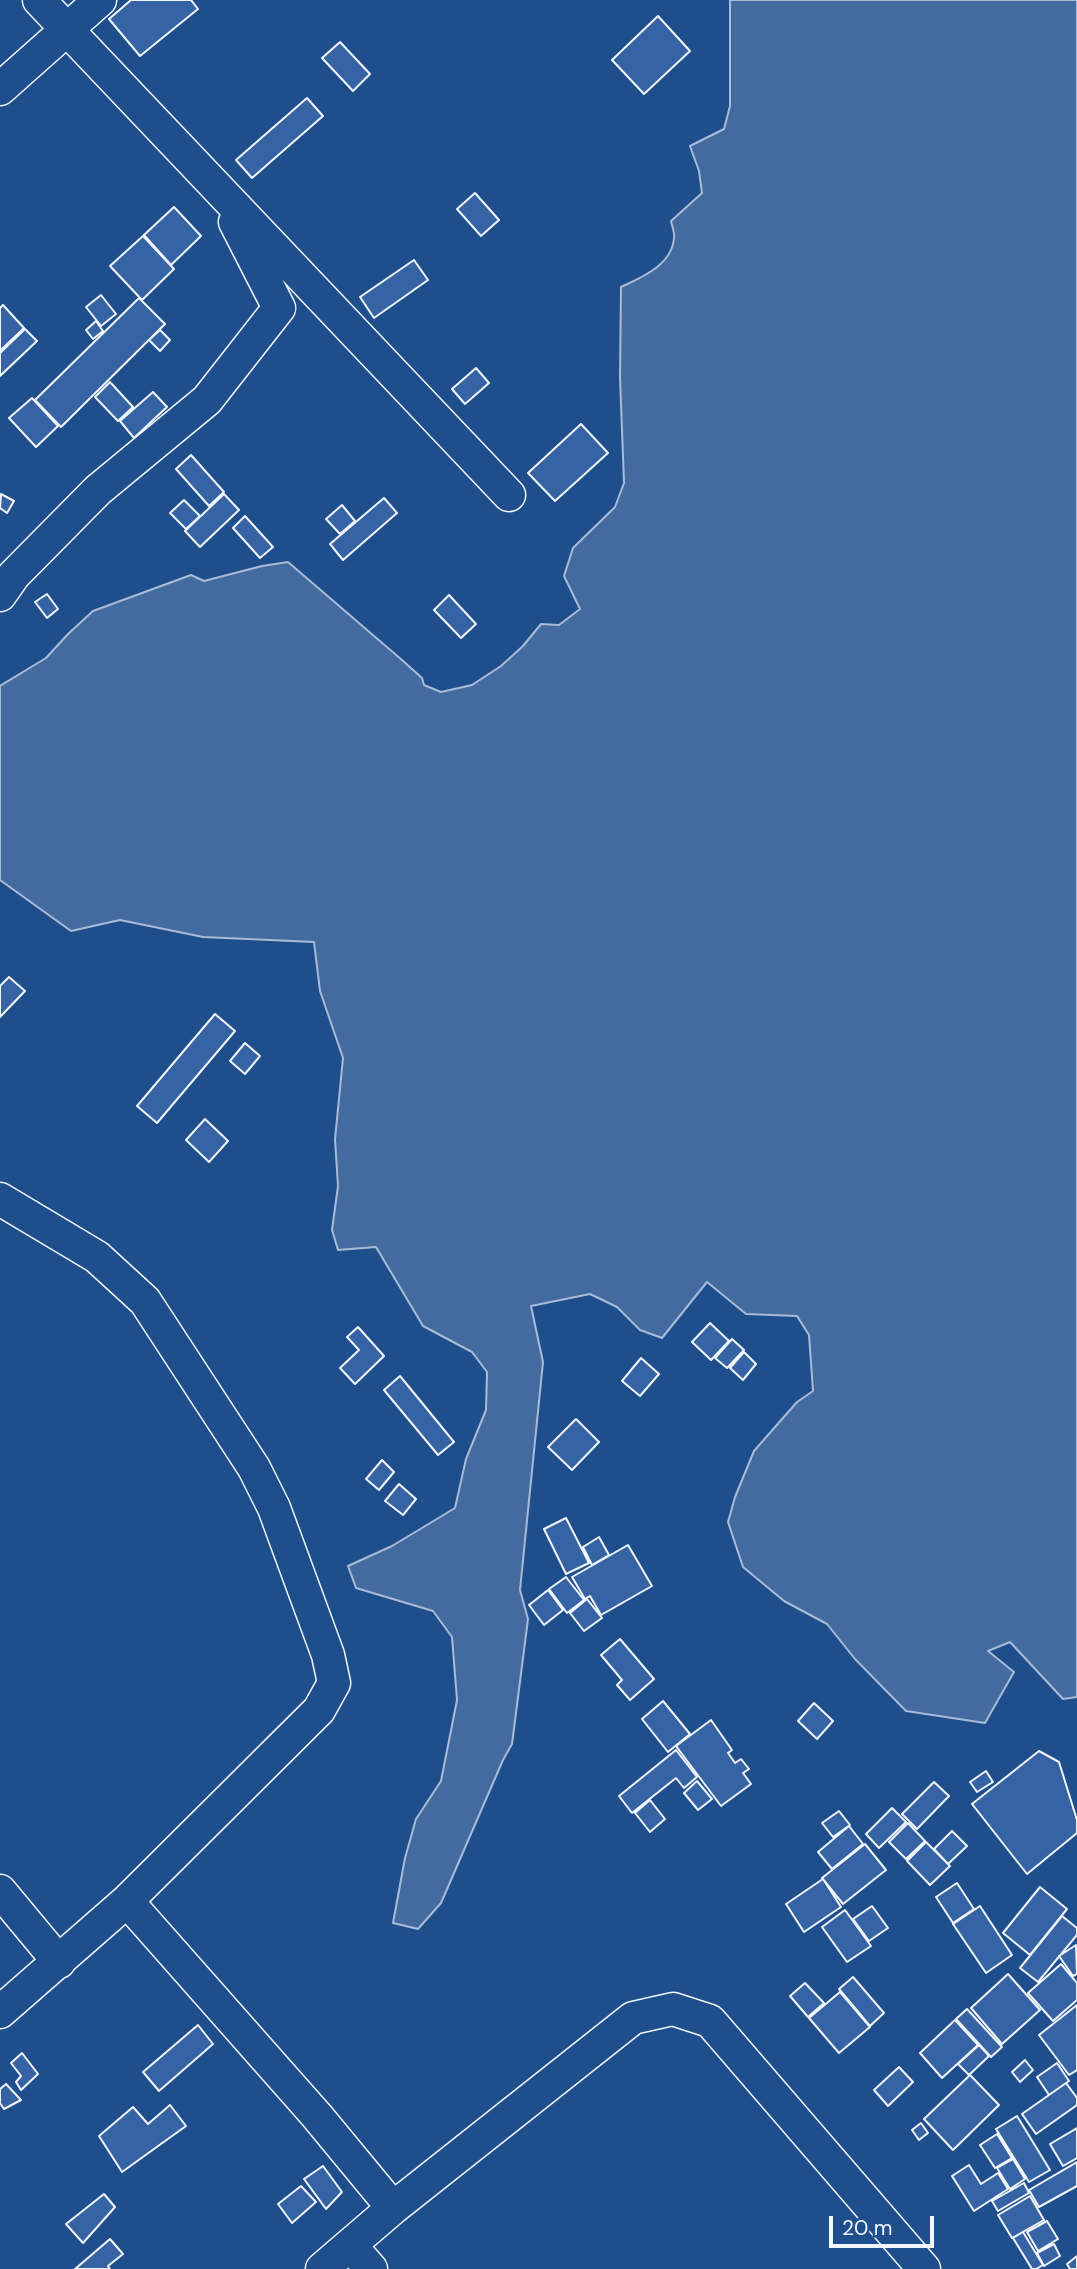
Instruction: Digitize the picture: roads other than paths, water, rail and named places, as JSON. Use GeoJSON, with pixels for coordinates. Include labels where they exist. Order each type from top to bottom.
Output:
{"type":"FeatureCollection","features":[{"type":"Feature","properties":{"kind":"street"},"geometry":{"type":"LineString","coordinates":[[39,0],[509,495]]}},
{"type":"Feature","properties":{"kind":"street"},"geometry":{"type":"LineString","coordinates":[[0,89],[100,0]]}},
{"type":"Feature","properties":{"kind":"street"},"geometry":{"type":"LineString","coordinates":[[0,595],[15,575],[98,490],[206,401],[279,308],[219,190]]}},
{"type":"Feature","properties":{"kind":"street"},"geometry":{"type":"LineString","coordinates":[[0,1199],[97,1257],[145,1301],[254,1468],[274,1508],[328,1656],[334,1683],[319,1710],[127,1900],[0,2012]]}},
{"type":"Feature","properties":{"kind":"street"},"geometry":{"type":"LineString","coordinates":[[0,1891],[59,1962]]}},
{"type":"Feature","properties":{"kind":"street"},"geometry":{"type":"LineString","coordinates":[[127,1900],[317,2116],[393,2208]]}},
{"type":"Feature","properties":{"kind":"street"},"geometry":{"type":"LineString","coordinates":[[321,2269],[393,2208],[633,2018],[673,2009],[710,2021],[924,2269]]}},
{"type":"Feature","properties":{"kind":"street"},"geometry":{"type":"LineString","coordinates":[[350,2245],[371,2269]]}},
{"type":"Feature","properties":{"kind":"water"},"geometry":{"type":"Polygon","coordinates":[[[730,0],[1077,0],[1077,1697],[1063,1699],[1010,1642],[988,1651],[1014,1672],[985,1723],[906,1711],[855,1659],[827,1624],[784,1601],[743,1567],[728,1522],[735,1497],[754,1451],[797,1402],[813,1391],[809,1335],[797,1316],[746,1314],[707,1282],[662,1338],[640,1330],[617,1307],[590,1294],[531,1306],[543,1362],[520,1590],[528,1619],[512,1744],[441,1903],[418,1929],[393,1923],[405,1858],[416,1819],[441,1781],[457,1700],[452,1637],[433,1611],[356,1588],[348,1566],[392,1546],[455,1508],[466,1459],[486,1410],[487,1372],[472,1352],[423,1326],[376,1247],[338,1250],[332,1230],[338,1186],[335,1139],[343,1058],[320,991],[314,942],[203,937],[120,920],[71,931],[0,880],[0,686],[46,658],[93,611],[191,575],[204,581],[288,562],[422,678],[424,685],[441,692],[472,685],[501,666],[523,646],[541,624],[559,625],[580,609],[564,576],[573,548],[615,507],[624,483],[620,377],[621,287],[662,263],[672,247],[674,236],[671,221],[702,193],[699,171],[690,146],[724,129],[730,106],[730,0]]]}}]}
